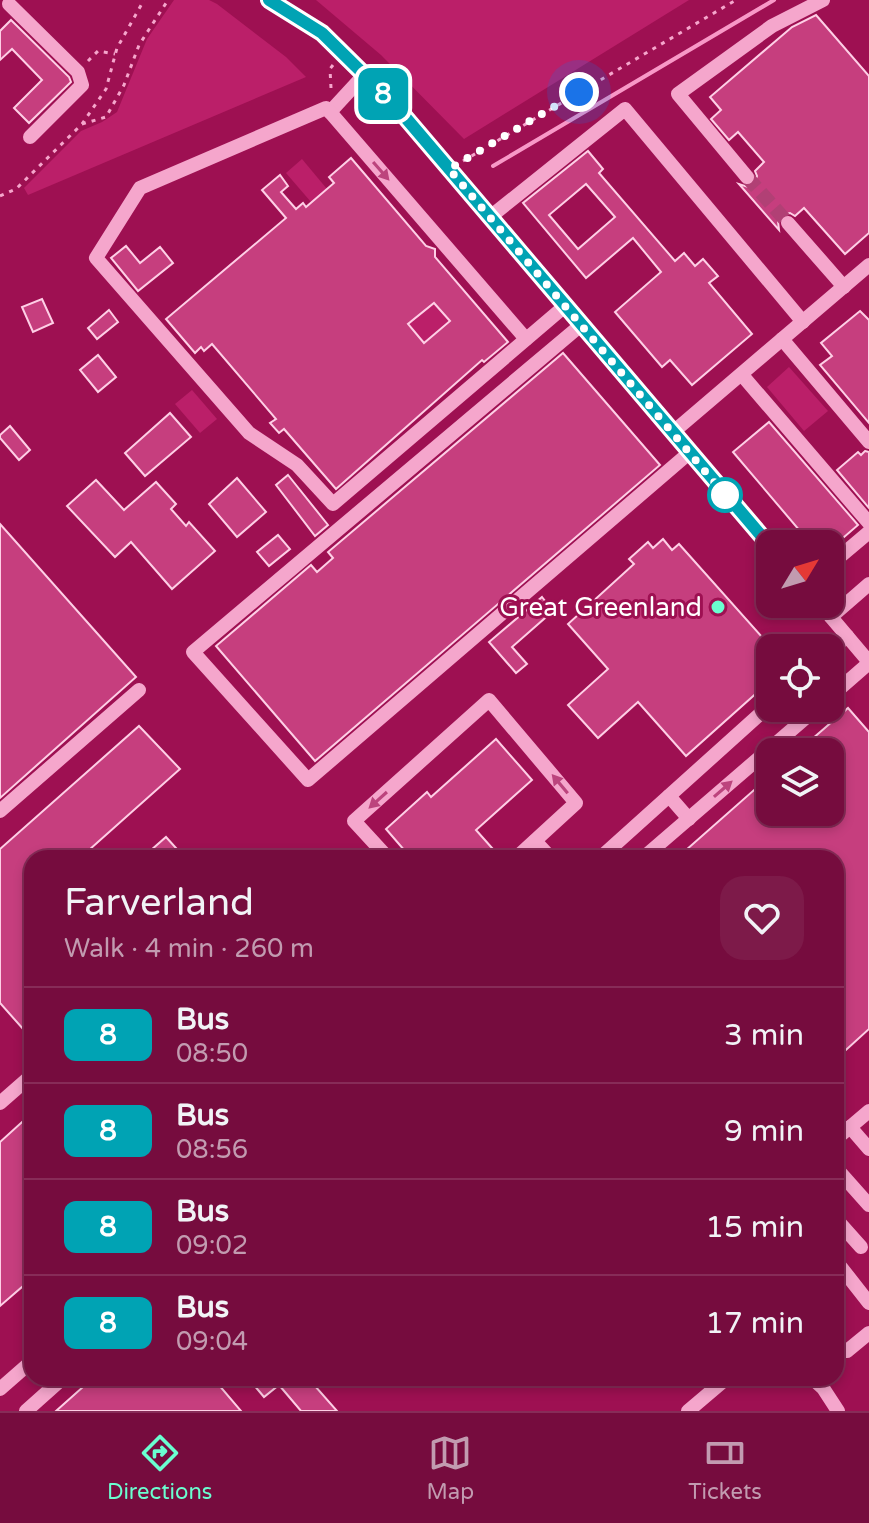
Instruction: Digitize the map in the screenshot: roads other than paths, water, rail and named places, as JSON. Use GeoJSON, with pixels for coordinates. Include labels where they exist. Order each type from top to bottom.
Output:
{"type":"FeatureCollection","features":[{"type":"Feature","properties":{"kind":"street"},"geometry":{"type":"LineString","coordinates":[[269,0],[322,33],[365,74],[756,530]]}},
{"type":"Feature","properties":{"kind":"street"},"geometry":{"type":"LineString","coordinates":[[747,177],[678,94],[772,26],[823,0]]}},
{"type":"Feature","properties":{"kind":"street"},"geometry":{"type":"LineString","coordinates":[[6,6],[78,72],[82,85],[30,137]]}},
{"type":"Feature","properties":{"kind":"street"},"geometry":{"type":"LineString","coordinates":[[330,112],[365,74]]}},
{"type":"Feature","properties":{"kind":"street"},"geometry":{"type":"LineString","coordinates":[[526,339],[326,108],[140,188],[96,258],[249,433],[297,465],[333,504],[565,306]]}},
{"type":"Feature","properties":{"kind":"street"},"geometry":{"type":"LineString","coordinates":[[490,217],[625,109],[803,322]]}},
{"type":"Feature","properties":{"kind":"street"},"geometry":{"type":"LineString","coordinates":[[788,223],[844,287]]}},
{"type":"Feature","properties":{"kind":"street"},"geometry":{"type":"LineString","coordinates":[[672,433],[869,265]]}},
{"type":"Feature","properties":{"kind":"street"},"geometry":{"type":"LineString","coordinates":[[581,325],[193,652],[308,780],[689,453]]}},
{"type":"Feature","properties":{"kind":"street"},"geometry":{"type":"LineString","coordinates":[[782,339],[869,442]]}},
{"type":"Feature","properties":{"kind":"street"},"geometry":{"type":"LineString","coordinates":[[742,375],[869,523]]}},
{"type":"Feature","properties":{"kind":"street"},"geometry":{"type":"LineString","coordinates":[[844,553],[869,532]]}},
{"type":"Feature","properties":{"kind":"street"},"geometry":{"type":"LineString","coordinates":[[844,606],[869,584]]}},
{"type":"Feature","properties":{"kind":"street"},"geometry":{"type":"LineString","coordinates":[[832,618],[869,663],[844,685]]}},
{"type":"Feature","properties":{"kind":"street"},"geometry":{"type":"LineString","coordinates":[[844,639],[847,636]]}},
{"type":"Feature","properties":{"kind":"street"},"geometry":{"type":"LineString","coordinates":[[0,811],[139,690]]}},
{"type":"Feature","properties":{"kind":"street"},"geometry":{"type":"LineString","coordinates":[[381,850],[354,821],[489,700],[576,803],[525,850]]}},
{"type":"Feature","properties":{"kind":"street"},"geometry":{"type":"LineString","coordinates":[[609,850],[756,718]]}},
{"type":"Feature","properties":{"kind":"street"},"geometry":{"type":"LineString","coordinates":[[652,850],[801,722]]}},
{"type":"Feature","properties":{"kind":"street"},"geometry":{"type":"LineString","coordinates":[[669,796],[689,819]]}},
{"type":"Feature","properties":{"kind":"street"},"geometry":{"type":"LineString","coordinates":[[535,841],[543,850]]}},
{"type":"Feature","properties":{"kind":"street"},"geometry":{"type":"LineString","coordinates":[[0,1103],[24,1082]]}},
{"type":"Feature","properties":{"kind":"street"},"geometry":{"type":"LineString","coordinates":[[844,1132],[869,1111]]}},
{"type":"Feature","properties":{"kind":"street"},"geometry":{"type":"LineString","coordinates":[[850,1127],[869,1149]]}},
{"type":"Feature","properties":{"kind":"street"},"geometry":{"type":"LineString","coordinates":[[844,1177],[869,1205]]}},
{"type":"Feature","properties":{"kind":"street"},"geometry":{"type":"LineString","coordinates":[[844,1228],[861,1247]]}},
{"type":"Feature","properties":{"kind":"street"},"geometry":{"type":"LineString","coordinates":[[844,1271],[869,1303]]}},
{"type":"Feature","properties":{"kind":"street"},"geometry":{"type":"LineString","coordinates":[[847,1351],[869,1333]]}},
{"type":"Feature","properties":{"kind":"street"},"geometry":{"type":"LineString","coordinates":[[0,1389],[24,1368]]}},
{"type":"Feature","properties":{"kind":"street"},"geometry":{"type":"LineString","coordinates":[[26,1411],[54,1386]]}},
{"type":"Feature","properties":{"kind":"street"},"geometry":{"type":"LineString","coordinates":[[688,1411],[718,1386]]}},
{"type":"Feature","properties":{"kind":"street"},"geometry":{"type":"LineString","coordinates":[[821,1386],[838,1411]]}},
{"type":"Feature","properties":{"kind":"waterway"},"geometry":{"type":"LineString","coordinates":[[493,166],[774,0]]}},
{"type":"Feature","properties":{"kind":"tunnel"},"geometry":{"type":"LineString","coordinates":[[747,177],[788,223]]}},
{"type":"Feature","properties":{"kind":"place","name":"Great Greenland"},"geometry":{"type":"Point","coordinates":[718,607]}}]}
